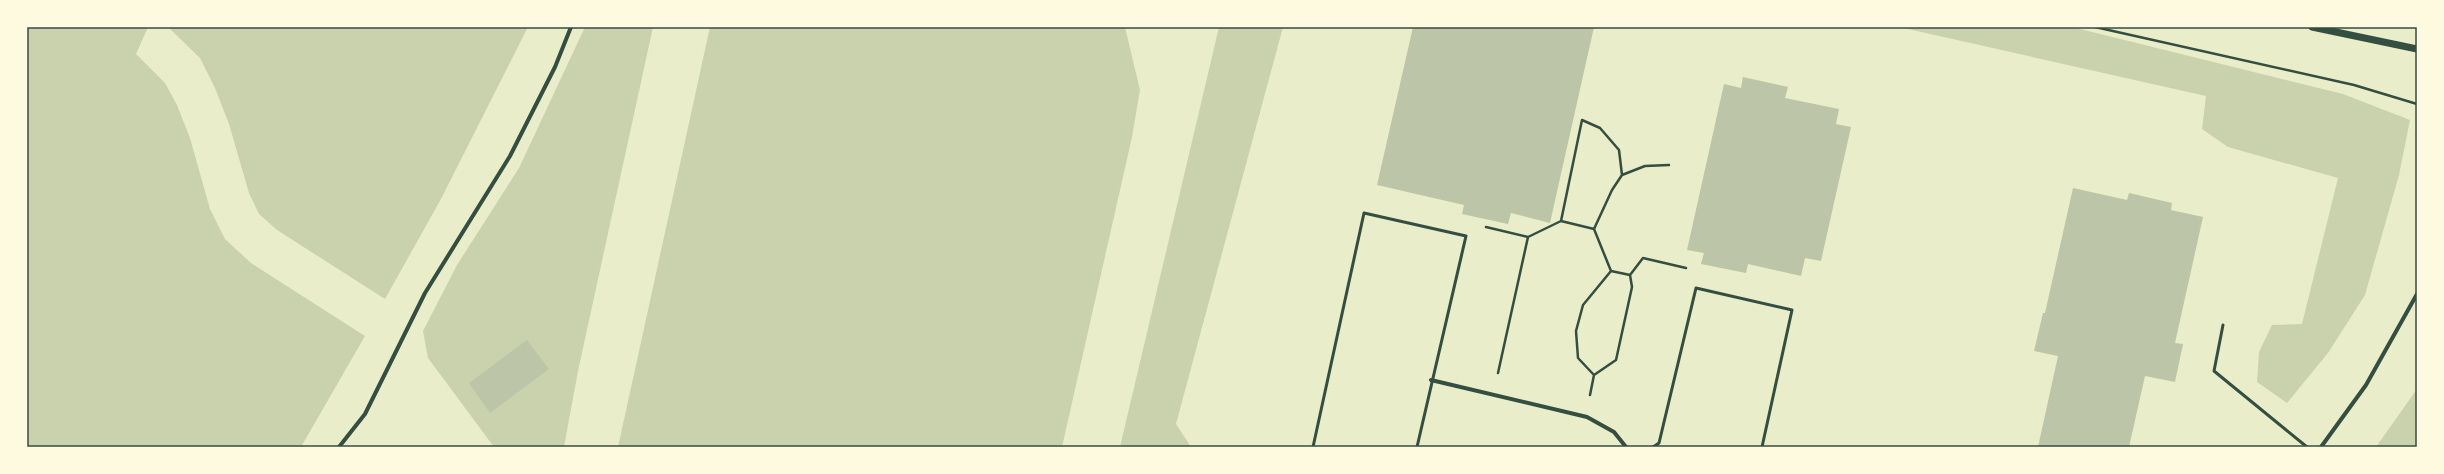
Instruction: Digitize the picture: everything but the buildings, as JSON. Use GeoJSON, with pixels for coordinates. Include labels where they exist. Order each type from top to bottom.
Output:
{"type":"FeatureCollection","features":[{"type":"Feature","properties":{"kind":"street"},"geometry":{"type":"LineString","coordinates":[[339,447],[365,414],[425,293],[510,156],[555,67],[571,27]]}},
{"type":"Feature","properties":{"kind":"street"},"geometry":{"type":"LineString","coordinates":[[2312,27],[2417,49]]}},
{"type":"Feature","properties":{"kind":"street"},"geometry":{"type":"LineString","coordinates":[[2321,447],[2366,385],[2417,294]]}},
{"type":"Feature","properties":{"kind":"street"},"geometry":{"type":"LineString","coordinates":[[1431,380],[1587,417],[1614,432],[1626,447]]}},
{"type":"Feature","properties":{"kind":"lane"},"geometry":{"type":"LineString","coordinates":[[1313,447],[1364,213],[1466,236],[1431,380],[1417,447]]}},
{"type":"Feature","properties":{"kind":"lane"},"geometry":{"type":"LineString","coordinates":[[1653,447],[1659,443],[1696,288],[1792,310],[1762,447]]}},
{"type":"Feature","properties":{"kind":"lane"},"geometry":{"type":"LineString","coordinates":[[2223,325],[2214,371],[2307,447]]}},
{"type":"Feature","properties":{"kind":"path"},"geometry":{"type":"LineString","coordinates":[[2095,27],[2354,85],[2417,104]]}},
{"type":"Feature","properties":{"kind":"path"},"geometry":{"type":"LineString","coordinates":[[1561,221],[1582,120],[1600,128],[1619,150],[1622,175]]}},
{"type":"Feature","properties":{"kind":"path"},"geometry":{"type":"LineString","coordinates":[[1611,271],[1594,228],[1612,190],[1622,175],[1645,166],[1669,164]]}},
{"type":"Feature","properties":{"kind":"path"},"geometry":{"type":"LineString","coordinates":[[1466,236],[1480,226],[1528,237],[1561,221],[1594,228]]}},
{"type":"Feature","properties":{"kind":"path"},"geometry":{"type":"LineString","coordinates":[[1493,395],[1528,237]]}},
{"type":"Feature","properties":{"kind":"path"},"geometry":{"type":"LineString","coordinates":[[1587,417],[1594,375],[1616,360],[1632,287],[1630,275],[1643,258],[1687,269],[1696,288]]}},
{"type":"Feature","properties":{"kind":"path"},"geometry":{"type":"LineString","coordinates":[[1611,271],[1630,275]]}},
{"type":"Feature","properties":{"kind":"path"},"geometry":{"type":"LineString","coordinates":[[1594,375],[1578,358],[1576,332],[1583,304],[1611,271]]}},
{"type":"Feature","properties":{"kind":"green space"},"geometry":{"type":"Polygon","coordinates":[[[27,27],[148,27],[136,54],[165,83],[177,105],[190,138],[210,209],[225,239],[251,263],[365,336],[301,447],[27,447],[27,27]]]}},
{"type":"Feature","properties":{"kind":"green space"},"geometry":{"type":"Polygon","coordinates":[[[168,27],[528,27],[441,199],[385,299],[277,230],[259,214],[249,193],[229,124],[215,88],[200,58],[168,27]]]}},
{"type":"Feature","properties":{"kind":"green space"},"geometry":{"type":"Polygon","coordinates":[[[585,27],[653,27],[578,371],[564,447],[494,447],[428,358],[423,331],[457,265],[519,168],[585,27]]]}},
{"type":"Feature","properties":{"kind":"green space"},"geometry":{"type":"Polygon","coordinates":[[[710,27],[1125,27],[1140,90],[1132,137],[1062,447],[618,447],[710,27]]]}},
{"type":"Feature","properties":{"kind":"green space"},"geometry":{"type":"Polygon","coordinates":[[[1219,27],[1283,27],[1176,424],[1191,447],[1120,447],[1219,27]]]}},
{"type":"Feature","properties":{"kind":"green space"},"geometry":{"type":"Polygon","coordinates":[[[1899,27],[2072,27],[2343,94],[2410,120],[2399,175],[2365,295],[2328,353],[2287,403],[2257,382],[2259,352],[2272,325],[2302,324],[2338,178],[2228,147],[2202,129],[2206,96],[1899,27]]]}},
{"type":"Feature","properties":{"kind":"green space"},"geometry":{"type":"Polygon","coordinates":[[[2417,389],[2417,447],[2376,447],[2417,389]]]}}]}
